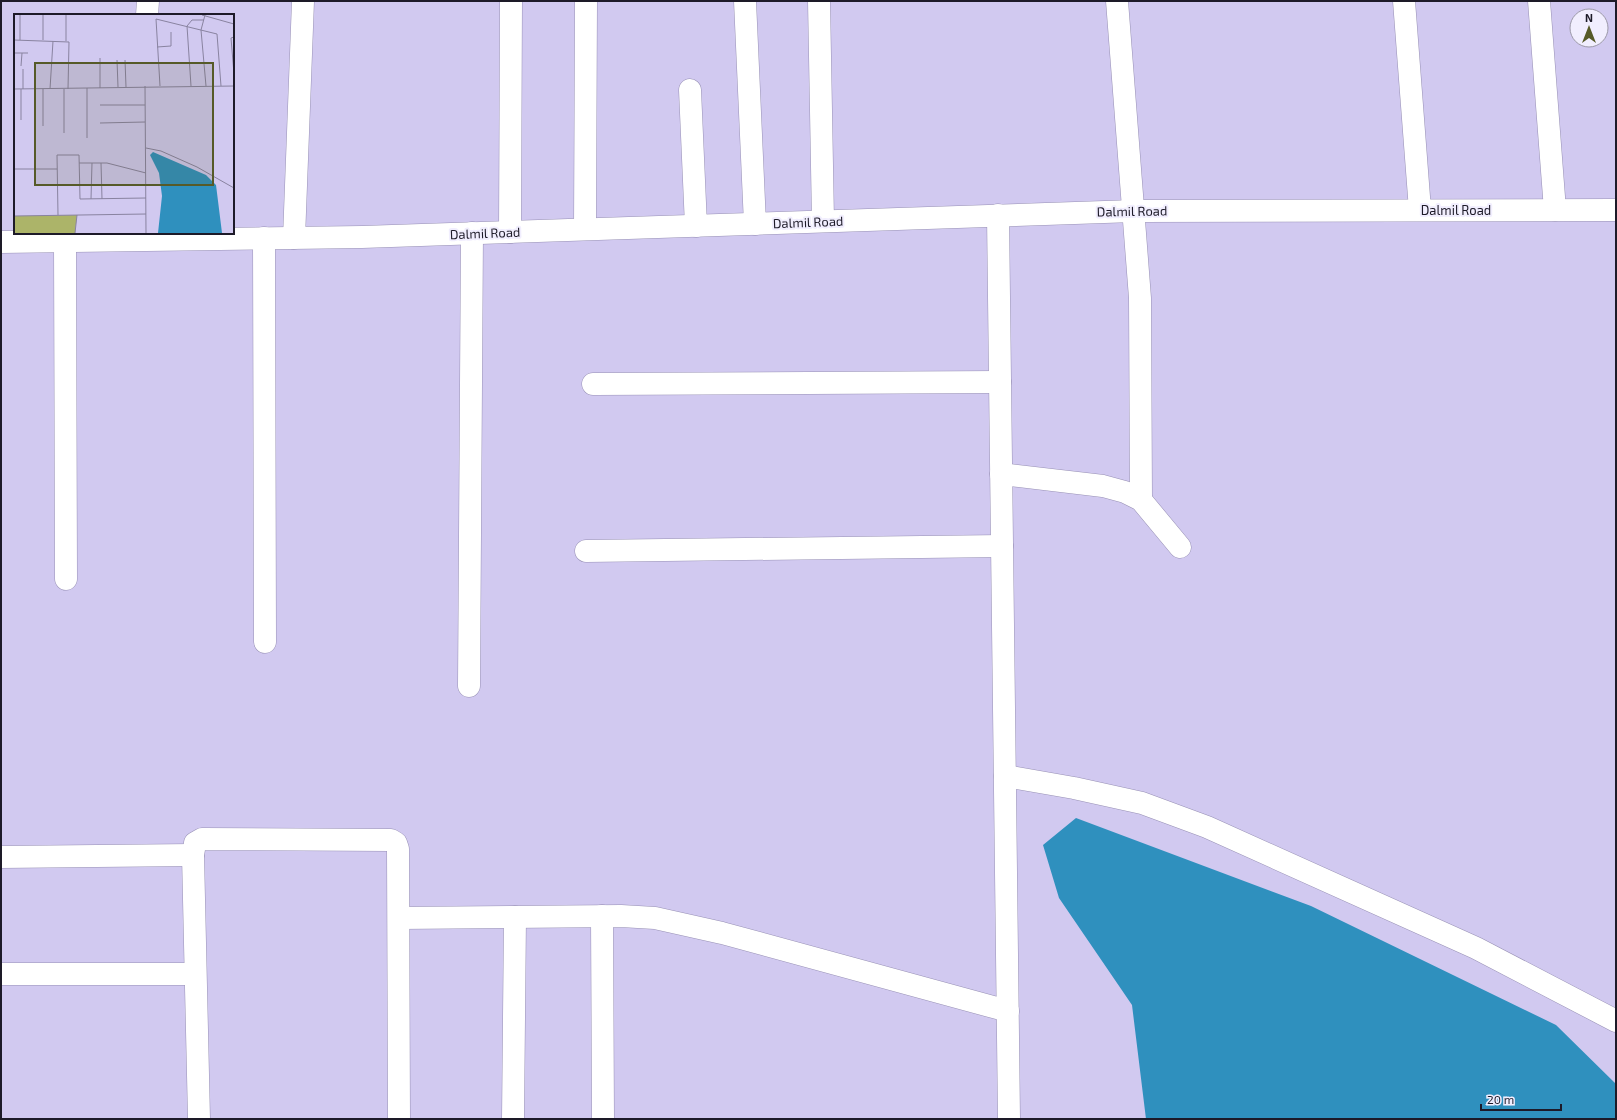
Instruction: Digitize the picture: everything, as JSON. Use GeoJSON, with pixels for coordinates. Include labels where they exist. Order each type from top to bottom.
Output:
{"type":"FeatureCollection","features":[{"type":"Feature","properties":{"kind":"street"},"geometry":{"type":"LineString","coordinates":[[147,14],[148,1]]}},
{"type":"Feature","properties":{"kind":"street"},"geometry":{"type":"LineString","coordinates":[[294,238],[303,1]]}},
{"type":"Feature","properties":{"kind":"street"},"geometry":{"type":"LineString","coordinates":[[510,232],[511,1]]}},
{"type":"Feature","properties":{"kind":"street"},"geometry":{"type":"LineString","coordinates":[[585,230],[586,1]]}},
{"type":"Feature","properties":{"kind":"street"},"geometry":{"type":"LineString","coordinates":[[746,1],[755,224]]}},
{"type":"Feature","properties":{"kind":"street"},"geometry":{"type":"LineString","coordinates":[[819,1],[823,222]]}},
{"type":"Feature","properties":{"kind":"street"},"geometry":{"type":"LineString","coordinates":[[1117,1],[1140,298],[1141,500]]}},
{"type":"Feature","properties":{"kind":"street"},"geometry":{"type":"LineString","coordinates":[[1404,1],[1420,210]]}},
{"type":"Feature","properties":{"kind":"street"},"geometry":{"type":"LineString","coordinates":[[1539,1],[1555,210]]}},
{"type":"Feature","properties":{"kind":"street"},"geometry":{"type":"LineString","coordinates":[[690,90],[696,226]]}},
{"type":"Feature","properties":{"kind":"street","name":"Dalmil Road"},"geometry":{"type":"LineString","coordinates":[[1,242],[65,241],[135,237],[294,238],[472,234],[1134,211],[1616,210]]}},
{"type":"Feature","properties":{"kind":"street"},"geometry":{"type":"LineString","coordinates":[[998,215],[1009,1119]]}},
{"type":"Feature","properties":{"kind":"street"},"geometry":{"type":"LineString","coordinates":[[469,686],[472,234]]}},
{"type":"Feature","properties":{"kind":"street"},"geometry":{"type":"LineString","coordinates":[[264,238],[265,642]]}},
{"type":"Feature","properties":{"kind":"street"},"geometry":{"type":"LineString","coordinates":[[65,241],[66,579]]}},
{"type":"Feature","properties":{"kind":"street"},"geometry":{"type":"LineString","coordinates":[[593,384],[1000,382]]}},
{"type":"Feature","properties":{"kind":"street"},"geometry":{"type":"LineString","coordinates":[[1001,474],[1104,486],[1125,492],[1141,500],[1180,547]]}},
{"type":"Feature","properties":{"kind":"street"},"geometry":{"type":"LineString","coordinates":[[586,551],[1002,546]]}},
{"type":"Feature","properties":{"kind":"street"},"geometry":{"type":"LineString","coordinates":[[1005,776],[1074,788],[1142,803],[1207,827],[1476,948],[1616,1020]]}},
{"type":"Feature","properties":{"kind":"street"},"geometry":{"type":"LineString","coordinates":[[199,1119],[193,854],[195,843],[202,839],[391,840],[396,843],[398,849],[399,918],[399,1119]]}},
{"type":"Feature","properties":{"kind":"street"},"geometry":{"type":"LineString","coordinates":[[1,857],[193,854]]}},
{"type":"Feature","properties":{"kind":"street"},"geometry":{"type":"LineString","coordinates":[[399,918],[602,916],[655,918],[714,932],[1008,1010]]}},
{"type":"Feature","properties":{"kind":"street"},"geometry":{"type":"LineString","coordinates":[[602,916],[603,1119]]}},
{"type":"Feature","properties":{"kind":"street"},"geometry":{"type":"LineString","coordinates":[[513,1119],[515,917]]}},
{"type":"Feature","properties":{"kind":"street"},"geometry":{"type":"LineString","coordinates":[[1,974],[195,974]]}},
{"type":"Feature","properties":{"kind":"water"},"geometry":{"type":"Polygon","coordinates":[[[1076,818],[1311,906],[1556,1025],[1616,1084],[1616,1119],[1146,1119],[1132,1005],[1059,898],[1043,845],[1076,818]]]}}]}
